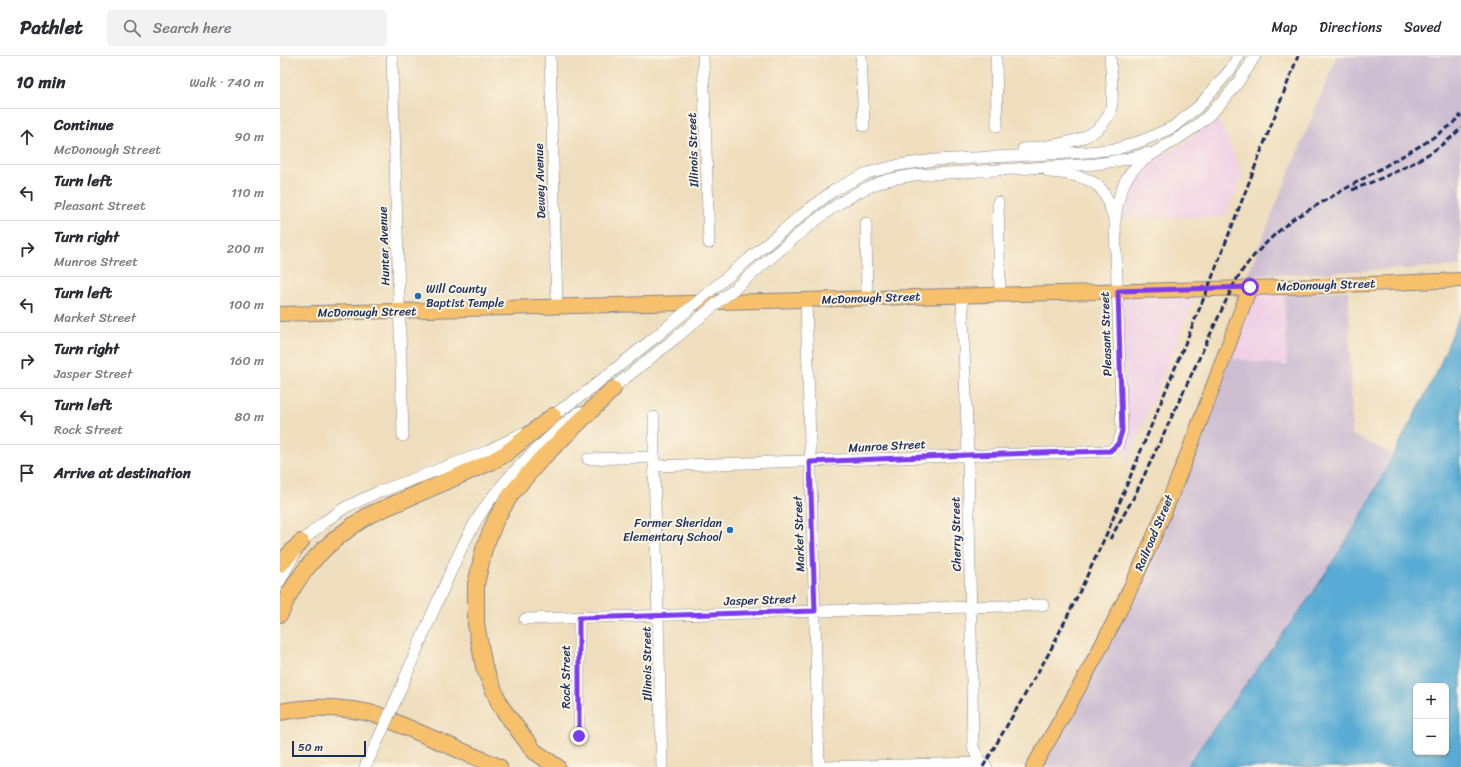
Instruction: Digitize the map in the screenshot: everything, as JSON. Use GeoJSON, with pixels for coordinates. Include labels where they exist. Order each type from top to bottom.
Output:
{"type":"FeatureCollection","features":[{"type":"Feature","properties":{"kind":"highway"},"geometry":{"type":"LineString","coordinates":[[557,767],[534,750],[501,707],[484,667],[476,624],[476,584],[484,549],[496,519],[511,494],[541,459],[613,389]]}},
{"type":"Feature","properties":{"kind":"highway"},"geometry":{"type":"LineString","coordinates":[[280,614],[293,587],[312,561],[336,537],[369,515],[493,461],[505,454],[553,416]]}},
{"type":"Feature","properties":{"kind":"highway"},"geometry":{"type":"LineString","coordinates":[[280,564],[301,542]]}},
{"type":"Feature","properties":{"kind":"highway"},"geometry":{"type":"LineString","coordinates":[[285,711],[317,707],[337,707],[364,712],[396,723],[499,767]]}},
{"type":"Feature","properties":{"kind":"main road","name":"McDonough Street"},"geometry":{"type":"LineString","coordinates":[[280,314],[1320,286],[1461,280]]}},
{"type":"Feature","properties":{"kind":"main road","name":"Railroad Street"},"geometry":{"type":"LineString","coordinates":[[1033,767],[1072,703],[1120,610],[1148,550],[1180,474],[1250,287]]}},
{"type":"Feature","properties":{"kind":"street","name":"Hunter Avenue"},"geometry":{"type":"LineString","coordinates":[[392,56],[403,436]]}},
{"type":"Feature","properties":{"kind":"street","name":"Dewey Avenue"},"geometry":{"type":"LineString","coordinates":[[550,56],[557,306]]}},
{"type":"Feature","properties":{"kind":"street","name":"Illinois Street"},"geometry":{"type":"LineString","coordinates":[[703,56],[709,243]]}},
{"type":"Feature","properties":{"kind":"street"},"geometry":{"type":"LineString","coordinates":[[862,56],[864,126]]}},
{"type":"Feature","properties":{"kind":"street"},"geometry":{"type":"LineString","coordinates":[[996,56],[997,126]]}},
{"type":"Feature","properties":{"kind":"street"},"geometry":{"type":"LineString","coordinates":[[280,581],[301,542],[324,522],[362,499],[486,452],[521,435],[553,416],[585,393],[654,338],[799,217],[834,190],[867,174],[899,165],[1076,140],[1096,131],[1108,115],[1112,103],[1110,56]]}},
{"type":"Feature","properties":{"kind":"street"},"geometry":{"type":"LineString","coordinates":[[935,160],[1088,152],[1117,149],[1138,142],[1173,127],[1199,106],[1231,69],[1238,56]]}},
{"type":"Feature","properties":{"kind":"street"},"geometry":{"type":"LineString","coordinates":[[1115,222],[1117,202],[1130,172],[1142,160],[1192,129],[1218,107],[1242,79],[1255,56]]}},
{"type":"Feature","properties":{"kind":"street"},"geometry":{"type":"LineString","coordinates":[[365,767],[459,554],[473,526],[489,500],[512,474],[557,430],[590,404],[613,389],[814,222],[853,195],[884,181],[914,175],[1096,164],[1128,159],[1156,151]]}},
{"type":"Feature","properties":{"kind":"street"},"geometry":{"type":"LineString","coordinates":[[990,170],[1056,172],[1082,177],[1098,186],[1105,196],[1115,222]]}},
{"type":"Feature","properties":{"kind":"street"},"geometry":{"type":"LineString","coordinates":[[998,202],[1000,294]]}},
{"type":"Feature","properties":{"kind":"street","name":"Pleasant Street"},"geometry":{"type":"LineString","coordinates":[[1115,222],[1122,431],[1118,444]]}},
{"type":"Feature","properties":{"kind":"street"},"geometry":{"type":"LineString","coordinates":[[866,223],[867,298]]}},
{"type":"Feature","properties":{"kind":"street","name":"Cherry Street"},"geometry":{"type":"LineString","coordinates":[[962,295],[968,455],[973,747],[984,765]]}},
{"type":"Feature","properties":{"kind":"street","name":"Market Street"},"geometry":{"type":"LineString","coordinates":[[806,299],[819,767]]}},
{"type":"Feature","properties":{"kind":"street","name":"Illinois Street"},"geometry":{"type":"LineString","coordinates":[[654,417],[662,767]]}},
{"type":"Feature","properties":{"kind":"street","name":"Munroe Street"},"geometry":{"type":"LineString","coordinates":[[588,459],[654,462],[810,462],[968,455],[1110,451],[1118,444]]}},
{"type":"Feature","properties":{"kind":"street","name":"Jasper Street"},"geometry":{"type":"LineString","coordinates":[[525,619],[1043,605]]}},
{"type":"Feature","properties":{"kind":"street","name":"Rock Street"},"geometry":{"type":"LineString","coordinates":[[579,618],[579,736]]}},
{"type":"Feature","properties":{"kind":"street"},"geometry":{"type":"LineString","coordinates":[[824,767],[984,765]]}},
{"type":"Feature","properties":{"kind":"shaded area"},"geometry":{"type":"Polygon","coordinates":[[[1337,56],[1461,56],[1461,266],[1247,276],[1337,56]]]}},
{"type":"Feature","properties":{"kind":"shaded area"},"geometry":{"type":"Polygon","coordinates":[[[1218,118],[1243,174],[1225,217],[1123,218],[1122,201],[1126,186],[1148,161],[1179,147],[1218,118]]]}},
{"type":"Feature","properties":{"kind":"shaded area"},"geometry":{"type":"Polygon","coordinates":[[[1198,291],[1126,466],[1121,295],[1198,291]]]}},
{"type":"Feature","properties":{"kind":"shaded area"},"geometry":{"type":"Polygon","coordinates":[[[1349,291],[1352,435],[1394,455],[1357,524],[1314,591],[1186,767],[1039,767],[1071,714],[1230,358],[1287,366],[1284,292],[1349,291]]]}},
{"type":"Feature","properties":{"kind":"shaded area"},"geometry":{"type":"Polygon","coordinates":[[[1255,292],[1284,292],[1287,366],[1230,358],[1255,292]]]}},
{"type":"Feature","properties":{"kind":"water"},"geometry":{"type":"Polygon","coordinates":[[[1461,313],[1461,767],[1186,767],[1314,591],[1357,524],[1436,374],[1461,313]]]}},
{"type":"Feature","properties":{"kind":"railway"},"geometry":{"type":"LineString","coordinates":[[983,767],[1049,653],[1107,533],[1208,288],[1298,56]]}},
{"type":"Feature","properties":{"kind":"railway"},"geometry":{"type":"LineString","coordinates":[[1110,539],[1135,495],[1237,278],[1251,259],[1267,242],[1293,219],[1425,143],[1450,126],[1461,115]]}},
{"type":"Feature","properties":{"kind":"railway"},"geometry":{"type":"LineString","coordinates":[[1352,190],[1410,165],[1450,139],[1461,128]]}},
{"type":"Feature","properties":{"kind":"place","name":"Will County Baptist Temple"},"geometry":{"type":"Point","coordinates":[418,296]}},
{"type":"Feature","properties":{"kind":"place","name":"Former Sheridan Elementary School"},"geometry":{"type":"Point","coordinates":[730,530]}},
{"type":"Feature","properties":{"kind":"route"},"geometry":{"type":"LineString","coordinates":[[579,736],[579,618],[815,611],[810,462],[968,455],[1110,451],[1118,444],[1122,431],[1118,291],[1250,287]]}}]}
